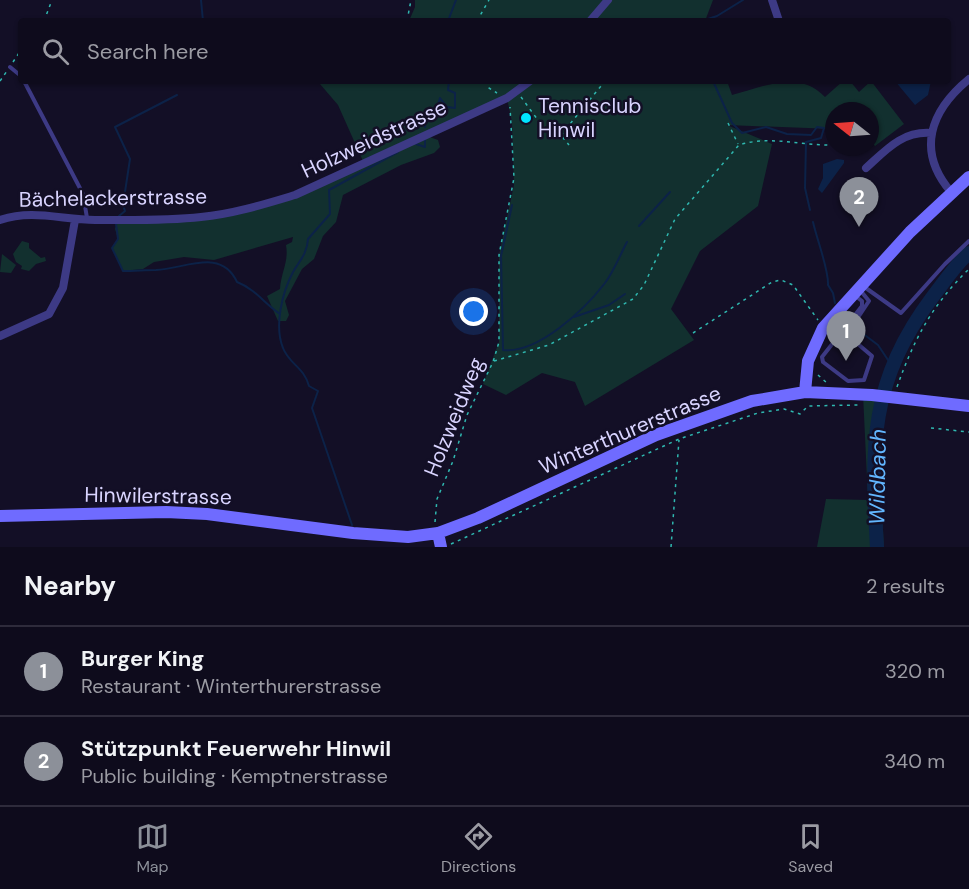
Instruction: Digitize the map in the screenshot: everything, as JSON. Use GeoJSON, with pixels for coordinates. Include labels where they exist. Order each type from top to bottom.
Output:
{"type":"FeatureCollection","features":[{"type":"Feature","properties":{"kind":"main road"},"geometry":{"type":"LineString","coordinates":[[805,393],[808,361],[823,328],[910,232],[969,177]]}},
{"type":"Feature","properties":{"kind":"main road","name":"Winterthurerstrasse"},"geometry":{"type":"LineString","coordinates":[[314,528],[385,537],[438,533],[704,416],[752,401],[805,393],[872,395],[890,393],[969,406]]}},
{"type":"Feature","properties":{"kind":"main road","name":"Hinwilerstrasse"},"geometry":{"type":"LineString","coordinates":[[0,516],[166,512],[217,515],[314,528]]}},
{"type":"Feature","properties":{"kind":"main road"},"geometry":{"type":"LineString","coordinates":[[438,533],[443,547]]}},
{"type":"Feature","properties":{"kind":"street"},"geometry":{"type":"LineString","coordinates":[[593,18],[608,0]]}},
{"type":"Feature","properties":{"kind":"street"},"geometry":{"type":"LineString","coordinates":[[772,0],[778,18]]}},
{"type":"Feature","properties":{"kind":"street"},"geometry":{"type":"LineString","coordinates":[[951,192],[933,165],[931,133],[947,101],[969,79]]}},
{"type":"Feature","properties":{"kind":"street","name":"Holzweidstrasse"},"geometry":{"type":"LineString","coordinates":[[295,195],[505,98],[526,84]]}},
{"type":"Feature","properties":{"kind":"street"},"geometry":{"type":"LineString","coordinates":[[866,168],[897,141],[910,134],[931,133]]}},
{"type":"Feature","properties":{"kind":"street","name":"Bächelackerstrasse"},"geometry":{"type":"LineString","coordinates":[[0,220],[29,213],[75,220],[203,217],[295,195]]}},
{"type":"Feature","properties":{"kind":"street"},"geometry":{"type":"LineString","coordinates":[[0,336],[49,314],[63,288],[75,220]]}},
{"type":"Feature","properties":{"kind":"lane"},"geometry":{"type":"LineString","coordinates":[[10,67],[18,74]]}},
{"type":"Feature","properties":{"kind":"lane"},"geometry":{"type":"LineString","coordinates":[[26,84],[82,194],[83,210],[88,220]]}},
{"type":"Feature","properties":{"kind":"lane"},"geometry":{"type":"LineString","coordinates":[[858,290],[901,313],[969,241]]}},
{"type":"Feature","properties":{"kind":"lane"},"geometry":{"type":"LineString","coordinates":[[858,290],[869,301],[849,331],[852,339],[872,356],[864,380],[848,381],[823,362],[822,357],[862,306],[858,290]]}},
{"type":"Feature","properties":{"kind":"path"},"geometry":{"type":"LineString","coordinates":[[45,18],[52,0]]}},
{"type":"Feature","properties":{"kind":"path"},"geometry":{"type":"LineString","coordinates":[[408,18],[411,0]]}},
{"type":"Feature","properties":{"kind":"path"},"geometry":{"type":"LineString","coordinates":[[479,18],[489,0]]}},
{"type":"Feature","properties":{"kind":"path"},"geometry":{"type":"LineString","coordinates":[[487,84],[489,88],[505,98]]}},
{"type":"Feature","properties":{"kind":"path"},"geometry":{"type":"LineString","coordinates":[[561,136],[602,86]]}},
{"type":"Feature","properties":{"kind":"path"},"geometry":{"type":"LineString","coordinates":[[517,91],[543,127],[561,136],[569,145]]}},
{"type":"Feature","properties":{"kind":"path","name":"Holzweidweg"},"geometry":{"type":"LineString","coordinates":[[438,533],[434,517],[437,499],[453,461],[467,415],[494,362],[499,342],[501,318],[499,255],[514,178],[512,115],[505,98]]}},
{"type":"Feature","properties":{"kind":"path"},"geometry":{"type":"LineString","coordinates":[[728,123],[739,145]]}},
{"type":"Feature","properties":{"kind":"path"},"geometry":{"type":"LineString","coordinates":[[494,362],[549,345],[633,299],[644,285],[675,219],[739,145],[754,140],[825,145]]}},
{"type":"Feature","properties":{"kind":"path"},"geometry":{"type":"LineString","coordinates":[[890,393],[897,386],[904,362],[924,324],[940,300],[969,269]]}},
{"type":"Feature","properties":{"kind":"path"},"geometry":{"type":"LineString","coordinates":[[693,333],[772,282],[781,280],[793,285],[823,328]]}},
{"type":"Feature","properties":{"kind":"path"},"geometry":{"type":"LineString","coordinates":[[818,376],[822,381],[830,383]]}},
{"type":"Feature","properties":{"kind":"path"},"geometry":{"type":"LineString","coordinates":[[443,547],[679,439],[758,413],[784,409],[800,414],[808,406],[860,405]]}},
{"type":"Feature","properties":{"kind":"path"},"geometry":{"type":"LineString","coordinates":[[931,428],[969,432]]}},
{"type":"Feature","properties":{"kind":"path"},"geometry":{"type":"LineString","coordinates":[[671,547],[679,439]]}},
{"type":"Feature","properties":{"kind":"green space"},"geometry":{"type":"Polygon","coordinates":[[[415,0],[713,0],[706,18],[410,18],[415,0]]]}},
{"type":"Feature","properties":{"kind":"green space"},"geometry":{"type":"Polygon","coordinates":[[[320,84],[728,84],[732,95],[774,84],[804,84],[825,97],[840,84],[852,84],[859,92],[868,84],[873,84],[904,124],[879,143],[879,102],[825,102],[825,129],[727,125],[772,144],[758,206],[700,251],[671,309],[694,340],[585,406],[575,382],[542,373],[506,395],[483,384],[499,342],[499,255],[514,185],[512,122],[507,98],[363,161],[338,105],[320,84]]]}},
{"type":"Feature","properties":{"kind":"green space"},"geometry":{"type":"Polygon","coordinates":[[[427,136],[438,140],[440,147],[434,153],[401,165],[343,195],[336,222],[323,236],[314,259],[302,269],[285,301],[289,315],[286,321],[278,321],[267,296],[280,289],[286,245],[292,242],[293,237],[214,260],[184,257],[154,262],[143,269],[123,271],[112,248],[118,239],[115,229],[118,220],[176,220],[272,202],[427,136]]]}},
{"type":"Feature","properties":{"kind":"green space"},"geometry":{"type":"Polygon","coordinates":[[[22,241],[29,243],[29,248],[41,258],[45,257],[46,261],[36,264],[29,271],[21,269],[22,266],[16,262],[13,254],[22,241]]]}},
{"type":"Feature","properties":{"kind":"green space"},"geometry":{"type":"Polygon","coordinates":[[[2,254],[16,265],[11,273],[0,272],[2,254]]]}},
{"type":"Feature","properties":{"kind":"green space"},"geometry":{"type":"Polygon","coordinates":[[[863,394],[889,396],[878,441],[884,547],[817,547],[826,499],[868,500],[863,394]]]}},
{"type":"Feature","properties":{"kind":"water"},"geometry":{"type":"Polygon","coordinates":[[[898,84],[930,84],[928,95],[915,105],[898,84]]]}},
{"type":"Feature","properties":{"kind":"water"},"geometry":{"type":"Polygon","coordinates":[[[837,159],[844,160],[844,163],[822,193],[818,189],[823,178],[823,164],[837,159]]]}},
{"type":"Feature","properties":{"kind":"waterway"},"geometry":{"type":"LineString","coordinates":[[201,0],[203,18]]}},
{"type":"Feature","properties":{"kind":"waterway"},"geometry":{"type":"LineString","coordinates":[[449,18],[456,0]]}},
{"type":"Feature","properties":{"kind":"waterway"},"geometry":{"type":"LineString","coordinates":[[711,18],[743,0]]}},
{"type":"Feature","properties":{"kind":"waterway"},"geometry":{"type":"LineString","coordinates":[[425,127],[426,118],[435,115],[440,98],[447,107],[455,108],[455,93],[448,90],[449,84]]}},
{"type":"Feature","properties":{"kind":"waterway"},"geometry":{"type":"LineString","coordinates":[[714,84],[732,123],[742,133],[766,127],[787,134],[811,135],[817,127],[824,128],[821,138],[806,142],[805,188],[810,210]]}},
{"type":"Feature","properties":{"kind":"waterway"},"geometry":{"type":"LineString","coordinates":[[119,216],[125,211],[123,205],[130,159],[115,127],[177,95]]}},
{"type":"Feature","properties":{"kind":"waterway"},"geometry":{"type":"LineString","coordinates":[[416,144],[425,147],[425,139]]}},
{"type":"Feature","properties":{"kind":"waterway"},"geometry":{"type":"LineString","coordinates":[[352,525],[312,408],[318,391],[309,386],[304,374],[283,348],[279,330],[280,310],[289,280],[305,253],[308,239],[330,214],[329,190],[398,152]]}},
{"type":"Feature","properties":{"kind":"waterway"},"geometry":{"type":"LineString","coordinates":[[639,226],[670,192]]}},
{"type":"Feature","properties":{"kind":"waterway"},"geometry":{"type":"LineString","coordinates":[[512,205],[501,256],[503,350],[531,345],[560,328],[573,317],[605,283],[627,242]]}},
{"type":"Feature","properties":{"kind":"waterway"},"geometry":{"type":"LineString","coordinates":[[813,222],[825,263],[828,285],[835,303]]}},
{"type":"Feature","properties":{"kind":"waterway"},"geometry":{"type":"LineString","coordinates":[[116,224],[118,239],[112,248],[123,271],[167,269],[201,262],[222,265],[230,271],[237,282],[254,292],[280,314]]}},
{"type":"Feature","properties":{"kind":"waterway","name":"Wildbach"},"geometry":{"type":"LineString","coordinates":[[877,547],[875,445],[886,386],[897,356],[913,326],[934,295],[969,253]]}},
{"type":"Feature","properties":{"kind":"waterway"},"geometry":{"type":"LineString","coordinates":[[574,317],[609,305],[625,294]]}},
{"type":"Feature","properties":{"kind":"waterway"},"geometry":{"type":"LineString","coordinates":[[841,316],[847,322]]}},
{"type":"Feature","properties":{"kind":"waterway"},"geometry":{"type":"LineString","coordinates":[[854,327],[878,345],[894,369]]}},
{"type":"Feature","properties":{"kind":"place","name":"Tennisclub Hinwil"},"geometry":{"type":"Point","coordinates":[526,118]}},
{"type":"Feature","properties":{"kind":"place","name":"Stützpunkt Feuerwehr Hinwil"},"geometry":{"type":"Point","coordinates":[859,227]}},
{"type":"Feature","properties":{"kind":"place","name":"Burger King"},"geometry":{"type":"Point","coordinates":[846,361]}}]}
